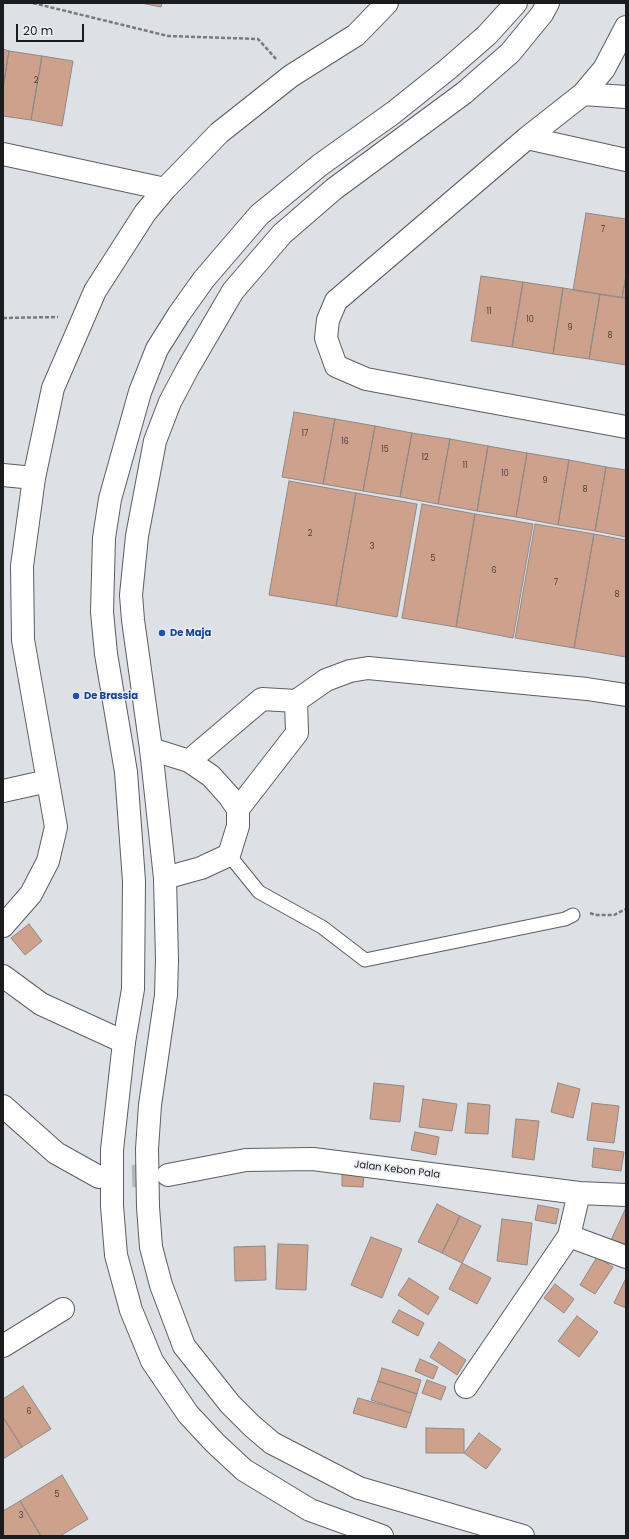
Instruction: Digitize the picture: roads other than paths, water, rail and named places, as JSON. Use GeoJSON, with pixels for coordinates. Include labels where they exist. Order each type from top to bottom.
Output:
{"type":"FeatureCollection","features":[{"type":"Feature","properties":{"kind":"street"},"geometry":{"type":"LineString","coordinates":[[3,926],[31,894],[48,861],[56,827],[23,640],[22,566],[34,478],[53,388],[95,291],[144,213],[164,189],[219,133],[291,76],[356,35],[387,6],[387,3]]}},
{"type":"Feature","properties":{"kind":"street"},"geometry":{"type":"LineString","coordinates":[[382,1536],[310,1510],[244,1470],[215,1443],[188,1414],[152,1362],[131,1310],[116,1255],[112,1206],[112,1150],[124,1042],[133,989],[134,881],[126,772],[106,654],[102,612],[104,538],[110,499],[140,392],[157,350],[179,314],[204,279],[259,215],[320,165],[393,113],[448,69],[487,35],[516,3]]}},
{"type":"Feature","properties":{"kind":"street"},"geometry":{"type":"LineString","coordinates":[[523,1536],[359,1488],[272,1443],[230,1404],[184,1346],[161,1285],[151,1247],[148,1207],[147,1148],[150,1105],[166,995],[167,960],[165,878],[151,749],[133,620],[131,595],[137,536],[156,442],[170,402],[233,291],[282,234],[334,189],[464,93],[510,53],[542,14],[548,3]]}},
{"type":"Feature","properties":{"kind":"street"},"geometry":{"type":"LineString","coordinates":[[626,27],[604,69],[583,94],[527,138],[336,301],[328,320],[326,338],[336,366],[366,379],[626,427]]}},
{"type":"Feature","properties":{"kind":"street"},"geometry":{"type":"LineString","coordinates":[[583,94],[626,97]]}},
{"type":"Feature","properties":{"kind":"street"},"geometry":{"type":"LineString","coordinates":[[527,138],[626,160]]}},
{"type":"Feature","properties":{"kind":"street"},"geometry":{"type":"LineString","coordinates":[[3,154],[164,189]]}},
{"type":"Feature","properties":{"kind":"street"},"geometry":{"type":"LineString","coordinates":[[259,215],[282,234]]}},
{"type":"Feature","properties":{"kind":"street"},"geometry":{"type":"LineString","coordinates":[[3,475],[34,478]]}},
{"type":"Feature","properties":{"kind":"street"},"geometry":{"type":"LineString","coordinates":[[190,761],[262,699],[296,701],[326,680],[368,668],[586,689],[626,695]]}},
{"type":"Feature","properties":{"kind":"street"},"geometry":{"type":"LineString","coordinates":[[238,810],[297,733],[296,701]]}},
{"type":"Feature","properties":{"kind":"street"},"geometry":{"type":"LineString","coordinates":[[151,749],[190,761],[211,776],[229,796],[238,810],[238,826],[228,855],[201,868],[165,878]]}},
{"type":"Feature","properties":{"kind":"street"},"geometry":{"type":"LineString","coordinates":[[3,791],[48,781]]}},
{"type":"Feature","properties":{"kind":"street"},"geometry":{"type":"LineString","coordinates":[[3,976],[41,1004],[124,1042]]}},
{"type":"Feature","properties":{"kind":"street"},"geometry":{"type":"LineString","coordinates":[[3,1106],[56,1153],[99,1177]]}},
{"type":"Feature","properties":{"kind":"street","name":"Jalan Kebon Pala"},"geometry":{"type":"LineString","coordinates":[[168,1175],[246,1160],[313,1159],[579,1193],[626,1195]]}},
{"type":"Feature","properties":{"kind":"street"},"geometry":{"type":"LineString","coordinates":[[466,1387],[570,1236],[579,1193]]}},
{"type":"Feature","properties":{"kind":"street"},"geometry":{"type":"LineString","coordinates":[[570,1236],[626,1257]]}},
{"type":"Feature","properties":{"kind":"street"},"geometry":{"type":"LineString","coordinates":[[3,1346],[63,1309]]}},
{"type":"Feature","properties":{"kind":"street"},"geometry":{"type":"LineString","coordinates":[[152,1362],[184,1346]]}},
{"type":"Feature","properties":{"kind":"lane"},"geometry":{"type":"LineString","coordinates":[[228,855],[259,892],[322,927],[365,960],[565,919],[573,915]]}},
{"type":"Feature","properties":{"kind":"tunnel"},"geometry":{"type":"LineString","coordinates":[[99,1177],[166,1175]]}},
{"type":"Feature","properties":{"kind":"place","name":"De Maja"},"geometry":{"type":"Point","coordinates":[162,633]}},
{"type":"Feature","properties":{"kind":"place","name":"De Brassia"},"geometry":{"type":"Point","coordinates":[76,696]}}]}
